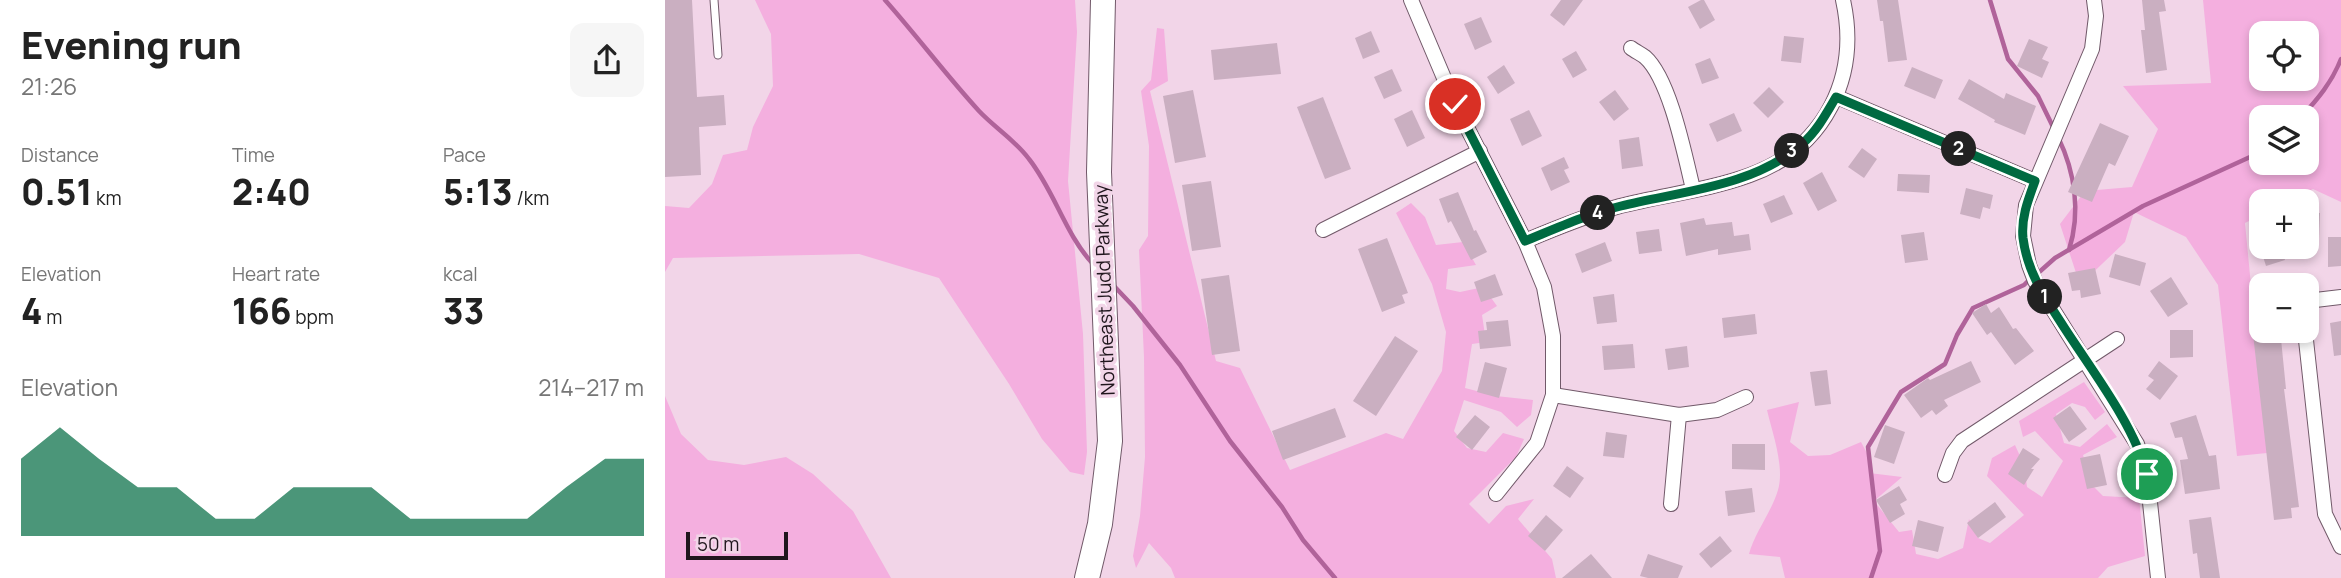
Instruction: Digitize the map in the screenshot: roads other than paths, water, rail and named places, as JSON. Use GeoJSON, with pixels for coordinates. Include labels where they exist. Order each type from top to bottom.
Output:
{"type":"FeatureCollection","features":[{"type":"Feature","properties":{"kind":"highway","name":"Northeast Judd Parkway"},"geometry":{"type":"LineString","coordinates":[[1087,578],[1100,524],[1110,441],[1099,172],[1103,0]]}},
{"type":"Feature","properties":{"kind":"street"},"geometry":{"type":"LineString","coordinates":[[1411,0],[1455,104],[1525,241],[1544,287],[1553,336],[1553,395],[1537,443],[1496,494]]}},
{"type":"Feature","properties":{"kind":"street"},"geometry":{"type":"LineString","coordinates":[[1525,241],[1618,207],[1749,175],[1784,157],[1802,144],[1818,127],[1836,97],[1846,64],[1847,37],[1843,0]]}},
{"type":"Feature","properties":{"kind":"street"},"geometry":{"type":"LineString","coordinates":[[2094,0],[2095,34],[2092,49],[2026,205],[2023,236],[2029,265],[2039,287],[2137,444],[2147,474],[2158,578]]}},
{"type":"Feature","properties":{"kind":"street"},"geometry":{"type":"LineString","coordinates":[[1631,48],[1646,58],[1664,90],[1676,120],[1693,189]]}},
{"type":"Feature","properties":{"kind":"street"},"geometry":{"type":"LineString","coordinates":[[1836,97],[2035,181]]}},
{"type":"Feature","properties":{"kind":"street"},"geometry":{"type":"LineString","coordinates":[[1322,230],[1480,151]]}},
{"type":"Feature","properties":{"kind":"street"},"geometry":{"type":"LineString","coordinates":[[2319,300],[2341,297]]}},
{"type":"Feature","properties":{"kind":"street"},"geometry":{"type":"LineString","coordinates":[[1945,475],[1953,453],[1962,441],[2117,339]]}},
{"type":"Feature","properties":{"kind":"street"},"geometry":{"type":"LineString","coordinates":[[2306,343],[2325,514],[2341,547]]}},
{"type":"Feature","properties":{"kind":"street"},"geometry":{"type":"LineString","coordinates":[[1553,395],[1679,415],[1717,410],[1746,397]]}},
{"type":"Feature","properties":{"kind":"street"},"geometry":{"type":"LineString","coordinates":[[1671,504],[1679,415]]}},
{"type":"Feature","properties":{"kind":"lane"},"geometry":{"type":"LineString","coordinates":[[714,0],[718,55]]}},
{"type":"Feature","properties":{"kind":"waterway"},"geometry":{"type":"LineString","coordinates":[[885,0],[979,111],[1029,159],[1075,240],[1093,264]]}},
{"type":"Feature","properties":{"kind":"waterway"},"geometry":{"type":"LineString","coordinates":[[1990,0],[2008,59],[2038,96],[2054,129]]}},
{"type":"Feature","properties":{"kind":"waterway"},"geometry":{"type":"LineString","coordinates":[[2312,105],[2324,90],[2341,59]]}},
{"type":"Feature","properties":{"kind":"waterway"},"geometry":{"type":"LineString","coordinates":[[2058,137],[2069,164],[2074,192],[2075,221],[2069,250]]}},
{"type":"Feature","properties":{"kind":"waterway"},"geometry":{"type":"LineString","coordinates":[[2037,274],[2055,258],[2143,206],[2249,157]]}},
{"type":"Feature","properties":{"kind":"waterway"},"geometry":{"type":"LineString","coordinates":[[1871,578],[1880,551],[1868,447],[1901,392],[1945,364],[1957,335],[1973,308],[2024,285],[2030,279]]}},
{"type":"Feature","properties":{"kind":"waterway"},"geometry":{"type":"LineString","coordinates":[[1114,286],[1180,365],[1230,441],[1282,507],[1303,540],[1335,578]]}}]}
